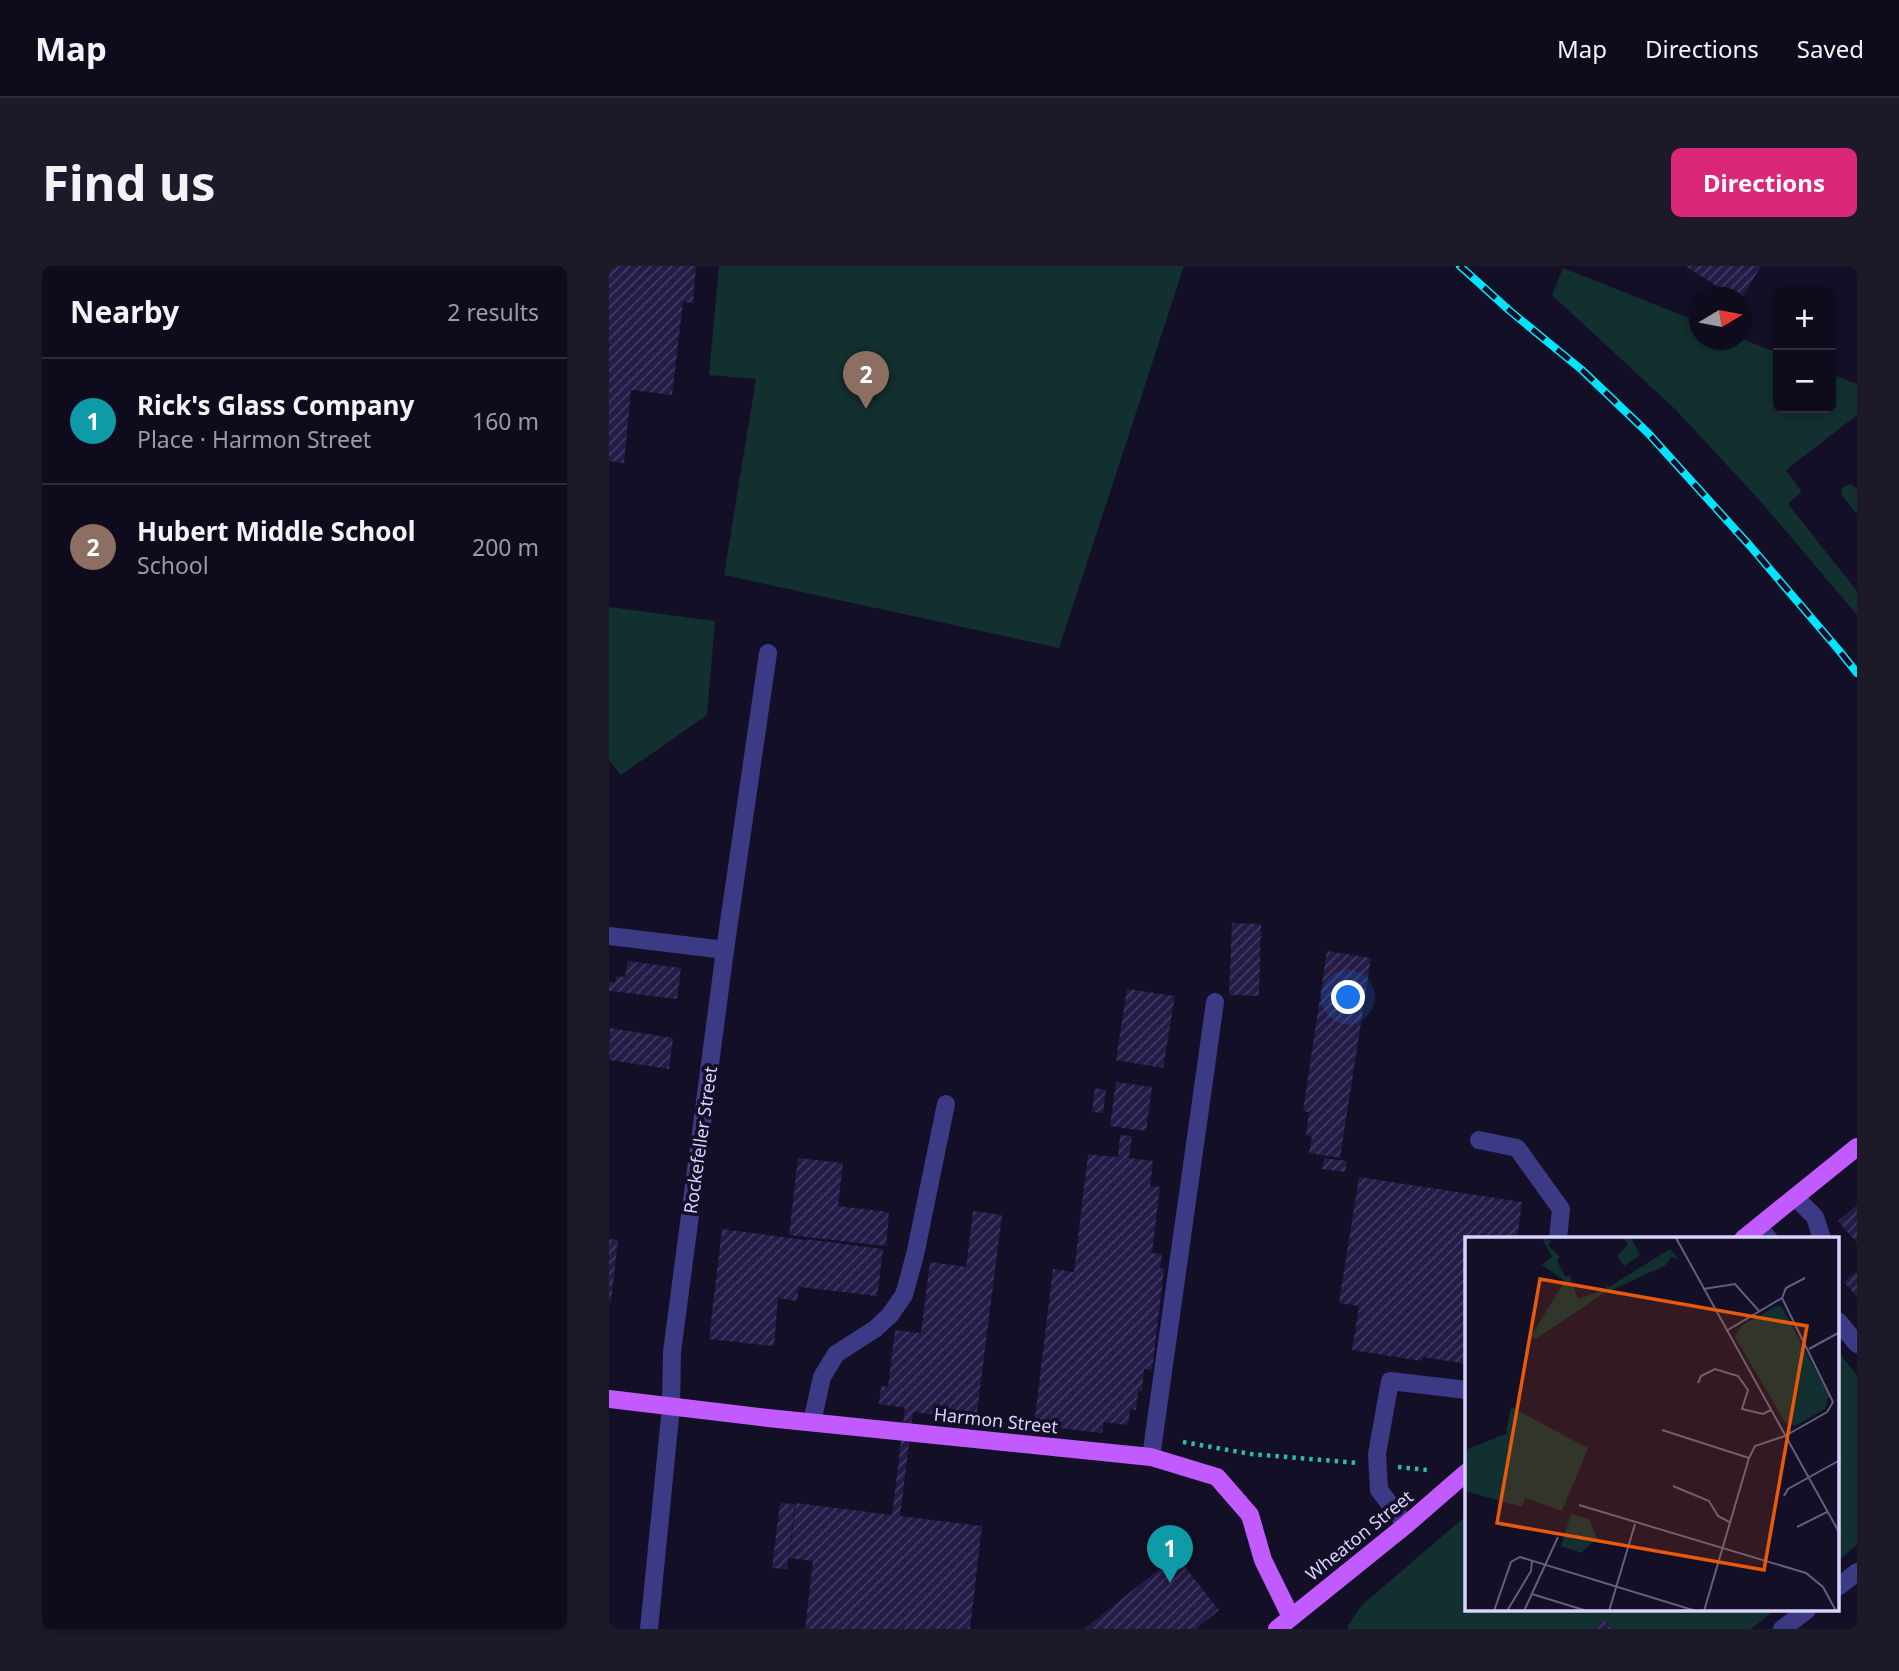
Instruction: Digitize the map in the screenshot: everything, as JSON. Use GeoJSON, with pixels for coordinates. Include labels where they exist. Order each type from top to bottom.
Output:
{"type":"FeatureCollection","features":[{"type":"Feature","properties":{"kind":"main road"},"geometry":{"type":"LineString","coordinates":[[1763,1233],[1795,1197],[1857,1147]]}},
{"type":"Feature","properties":{"kind":"main road","name":"Harmon Street"},"geometry":{"type":"LineString","coordinates":[[609,1399],[1151,1457],[1217,1477],[1250,1515],[1263,1560],[1296,1623]]}},
{"type":"Feature","properties":{"kind":"main road","name":"Wheaton Street"},"geometry":{"type":"LineString","coordinates":[[1277,1629],[1296,1623],[1465,1474]]}},
{"type":"Feature","properties":{"kind":"street","name":"Rockefeller Street"},"geometry":{"type":"LineString","coordinates":[[649,1629],[671,1407],[672,1352],[725,950],[768,653]]}},
{"type":"Feature","properties":{"kind":"street"},"geometry":{"type":"LineString","coordinates":[[609,936],[725,950]]}},
{"type":"Feature","properties":{"kind":"street"},"geometry":{"type":"LineString","coordinates":[[1151,1457],[1215,1002]]}},
{"type":"Feature","properties":{"kind":"street"},"geometry":{"type":"LineString","coordinates":[[812,1422],[823,1377],[836,1354],[875,1329],[890,1315],[904,1295],[915,1255],[946,1104]]}},
{"type":"Feature","properties":{"kind":"street"},"geometry":{"type":"LineString","coordinates":[[1479,1140],[1517,1148],[1561,1209],[1557,1237]]}},
{"type":"Feature","properties":{"kind":"street"},"geometry":{"type":"LineString","coordinates":[[1795,1197],[1815,1217],[1821,1237]]}},
{"type":"Feature","properties":{"kind":"street"},"geometry":{"type":"LineString","coordinates":[[1839,1322],[1857,1344]]}},
{"type":"Feature","properties":{"kind":"street"},"geometry":{"type":"LineString","coordinates":[[1406,1525],[1379,1490],[1377,1454],[1390,1381],[1465,1390]]}},
{"type":"Feature","properties":{"kind":"street"},"geometry":{"type":"LineString","coordinates":[[1839,1586],[1857,1572]]}},
{"type":"Feature","properties":{"kind":"street"},"geometry":{"type":"LineString","coordinates":[[1782,1629],[1804,1612]]}},
{"type":"Feature","properties":{"kind":"path"},"geometry":{"type":"LineString","coordinates":[[1154,1437],[1251,1454],[1427,1470]]}},
{"type":"Feature","properties":{"kind":"green space"},"geometry":{"type":"Polygon","coordinates":[[[719,266],[1184,266],[1059,648],[724,575],[756,379],[709,375],[719,266]]]}},
{"type":"Feature","properties":{"kind":"green space"},"geometry":{"type":"Polygon","coordinates":[[[1563,268],[1689,318],[1689,350],[1752,350],[1752,343],[1773,351],[1773,413],[1836,413],[1836,376],[1857,384],[1857,415],[1786,470],[1801,490],[1788,504],[1857,591],[1857,615],[1763,504],[1676,410],[1552,295],[1563,268]]]}},
{"type":"Feature","properties":{"kind":"green space"},"geometry":{"type":"Polygon","coordinates":[[[1850,484],[1857,489],[1857,514],[1841,494],[1842,488],[1850,484]]]}},
{"type":"Feature","properties":{"kind":"green space"},"geometry":{"type":"Polygon","coordinates":[[[609,607],[715,621],[707,715],[621,775],[609,760],[609,607]]]}},
{"type":"Feature","properties":{"kind":"green space"},"geometry":{"type":"Polygon","coordinates":[[[1839,1353],[1857,1375],[1857,1545],[1839,1560],[1839,1353]]]}},
{"type":"Feature","properties":{"kind":"green space"},"geometry":{"type":"Polygon","coordinates":[[[1465,1517],[1465,1612],[1772,1612],[1751,1629],[1348,1629],[1362,1605],[1465,1517]]]}},
{"type":"Feature","properties":{"kind":"building"},"geometry":{"type":"Polygon","coordinates":[[[609,266],[696,266],[693,303],[683,302],[672,395],[631,390],[624,463],[609,461],[609,266]]]}},
{"type":"Feature","properties":{"kind":"building"},"geometry":{"type":"Polygon","coordinates":[[[1685,266],[1761,266],[1749,287],[1718,287],[1685,266]]]}},
{"type":"Feature","properties":{"kind":"building"},"geometry":{"type":"Polygon","coordinates":[[[1232,923],[1261,924],[1259,996],[1229,995],[1232,923]]]}},
{"type":"Feature","properties":{"kind":"building"},"geometry":{"type":"Polygon","coordinates":[[[1327,951],[1371,958],[1340,1158],[1309,1153],[1312,1137],[1306,1135],[1309,1112],[1303,1111],[1327,951]]]}},
{"type":"Feature","properties":{"kind":"building"},"geometry":{"type":"Polygon","coordinates":[[[628,961],[681,968],[677,999],[609,991],[609,982],[615,983],[616,976],[625,977],[628,961]]]}},
{"type":"Feature","properties":{"kind":"building"},"geometry":{"type":"Polygon","coordinates":[[[1127,989],[1175,996],[1163,1068],[1116,1060],[1127,989]]]}},
{"type":"Feature","properties":{"kind":"building"},"geometry":{"type":"Polygon","coordinates":[[[610,1028],[673,1038],[669,1069],[609,1060],[610,1028]]]}},
{"type":"Feature","properties":{"kind":"building"},"geometry":{"type":"Polygon","coordinates":[[[1116,1082],[1152,1087],[1146,1131],[1110,1126],[1116,1082]]]}},
{"type":"Feature","properties":{"kind":"building"},"geometry":{"type":"Polygon","coordinates":[[[1095,1088],[1106,1090],[1103,1113],[1092,1112],[1095,1088]]]}},
{"type":"Feature","properties":{"kind":"building"},"geometry":{"type":"Polygon","coordinates":[[[1120,1135],[1132,1136],[1129,1158],[1153,1161],[1150,1186],[1160,1187],[1152,1253],[1162,1254],[1160,1268],[1164,1269],[1152,1370],[1144,1369],[1142,1391],[1138,1391],[1136,1410],[1130,1409],[1128,1425],[1104,1422],[1102,1433],[1034,1425],[1053,1269],[1074,1272],[1088,1154],[1118,1157],[1120,1135]]]}},
{"type":"Feature","properties":{"kind":"building"},"geometry":{"type":"Polygon","coordinates":[[[798,1158],[843,1163],[838,1206],[889,1212],[886,1246],[789,1235],[798,1158]]]}},
{"type":"Feature","properties":{"kind":"building"},"geometry":{"type":"Polygon","coordinates":[[[1324,1158],[1347,1161],[1345,1172],[1322,1169],[1324,1158]]]}},
{"type":"Feature","properties":{"kind":"building"},"geometry":{"type":"Polygon","coordinates":[[[1359,1177],[1522,1202],[1517,1237],[1465,1237],[1465,1364],[1423,1357],[1422,1361],[1352,1350],[1359,1306],[1339,1303],[1359,1177]]]}},
{"type":"Feature","properties":{"kind":"building"},"geometry":{"type":"Polygon","coordinates":[[[1857,1205],[1857,1243],[1838,1221],[1857,1205]]]}},
{"type":"Feature","properties":{"kind":"building"},"geometry":{"type":"Polygon","coordinates":[[[973,1211],[1002,1215],[976,1420],[913,1412],[900,1516],[982,1526],[970,1629],[805,1629],[813,1561],[789,1558],[796,1503],[892,1515],[905,1408],[879,1404],[881,1386],[888,1387],[895,1330],[921,1333],[930,1262],[966,1267],[973,1211]]]}},
{"type":"Feature","properties":{"kind":"building"},"geometry":{"type":"Polygon","coordinates":[[[722,1229],[805,1240],[804,1250],[806,1239],[883,1249],[877,1296],[799,1287],[797,1301],[778,1298],[774,1346],[709,1339],[722,1229]]]}},
{"type":"Feature","properties":{"kind":"building"},"geometry":{"type":"Polygon","coordinates":[[[609,1239],[618,1240],[611,1302],[609,1302],[609,1239]]]}},
{"type":"Feature","properties":{"kind":"building"},"geometry":{"type":"Polygon","coordinates":[[[1857,1271],[1857,1297],[1844,1282],[1857,1271]]]}},
{"type":"Feature","properties":{"kind":"building"},"geometry":{"type":"Polygon","coordinates":[[[780,1503],[795,1504],[787,1569],[772,1568],[780,1503]]]}},
{"type":"Feature","properties":{"kind":"building"},"geometry":{"type":"Polygon","coordinates":[[[1176,1556],[1219,1610],[1196,1629],[1084,1629],[1176,1556]]]}},
{"type":"Feature","properties":{"kind":"building"},"geometry":{"type":"Polygon","coordinates":[[[1605,1620],[1612,1629],[1594,1629],[1605,1620]]]}},
{"type":"Feature","properties":{"kind":"railway"},"geometry":{"type":"LineString","coordinates":[[1460,266],[1582,370],[1648,433],[1751,547],[1857,673]]}},
{"type":"Feature","properties":{"kind":"place","name":"Hubert Middle School"},"geometry":{"type":"Point","coordinates":[866,409]}},
{"type":"Feature","properties":{"kind":"place","name":"Rick's Glass Company"},"geometry":{"type":"Point","coordinates":[1170,1583]}}]}
